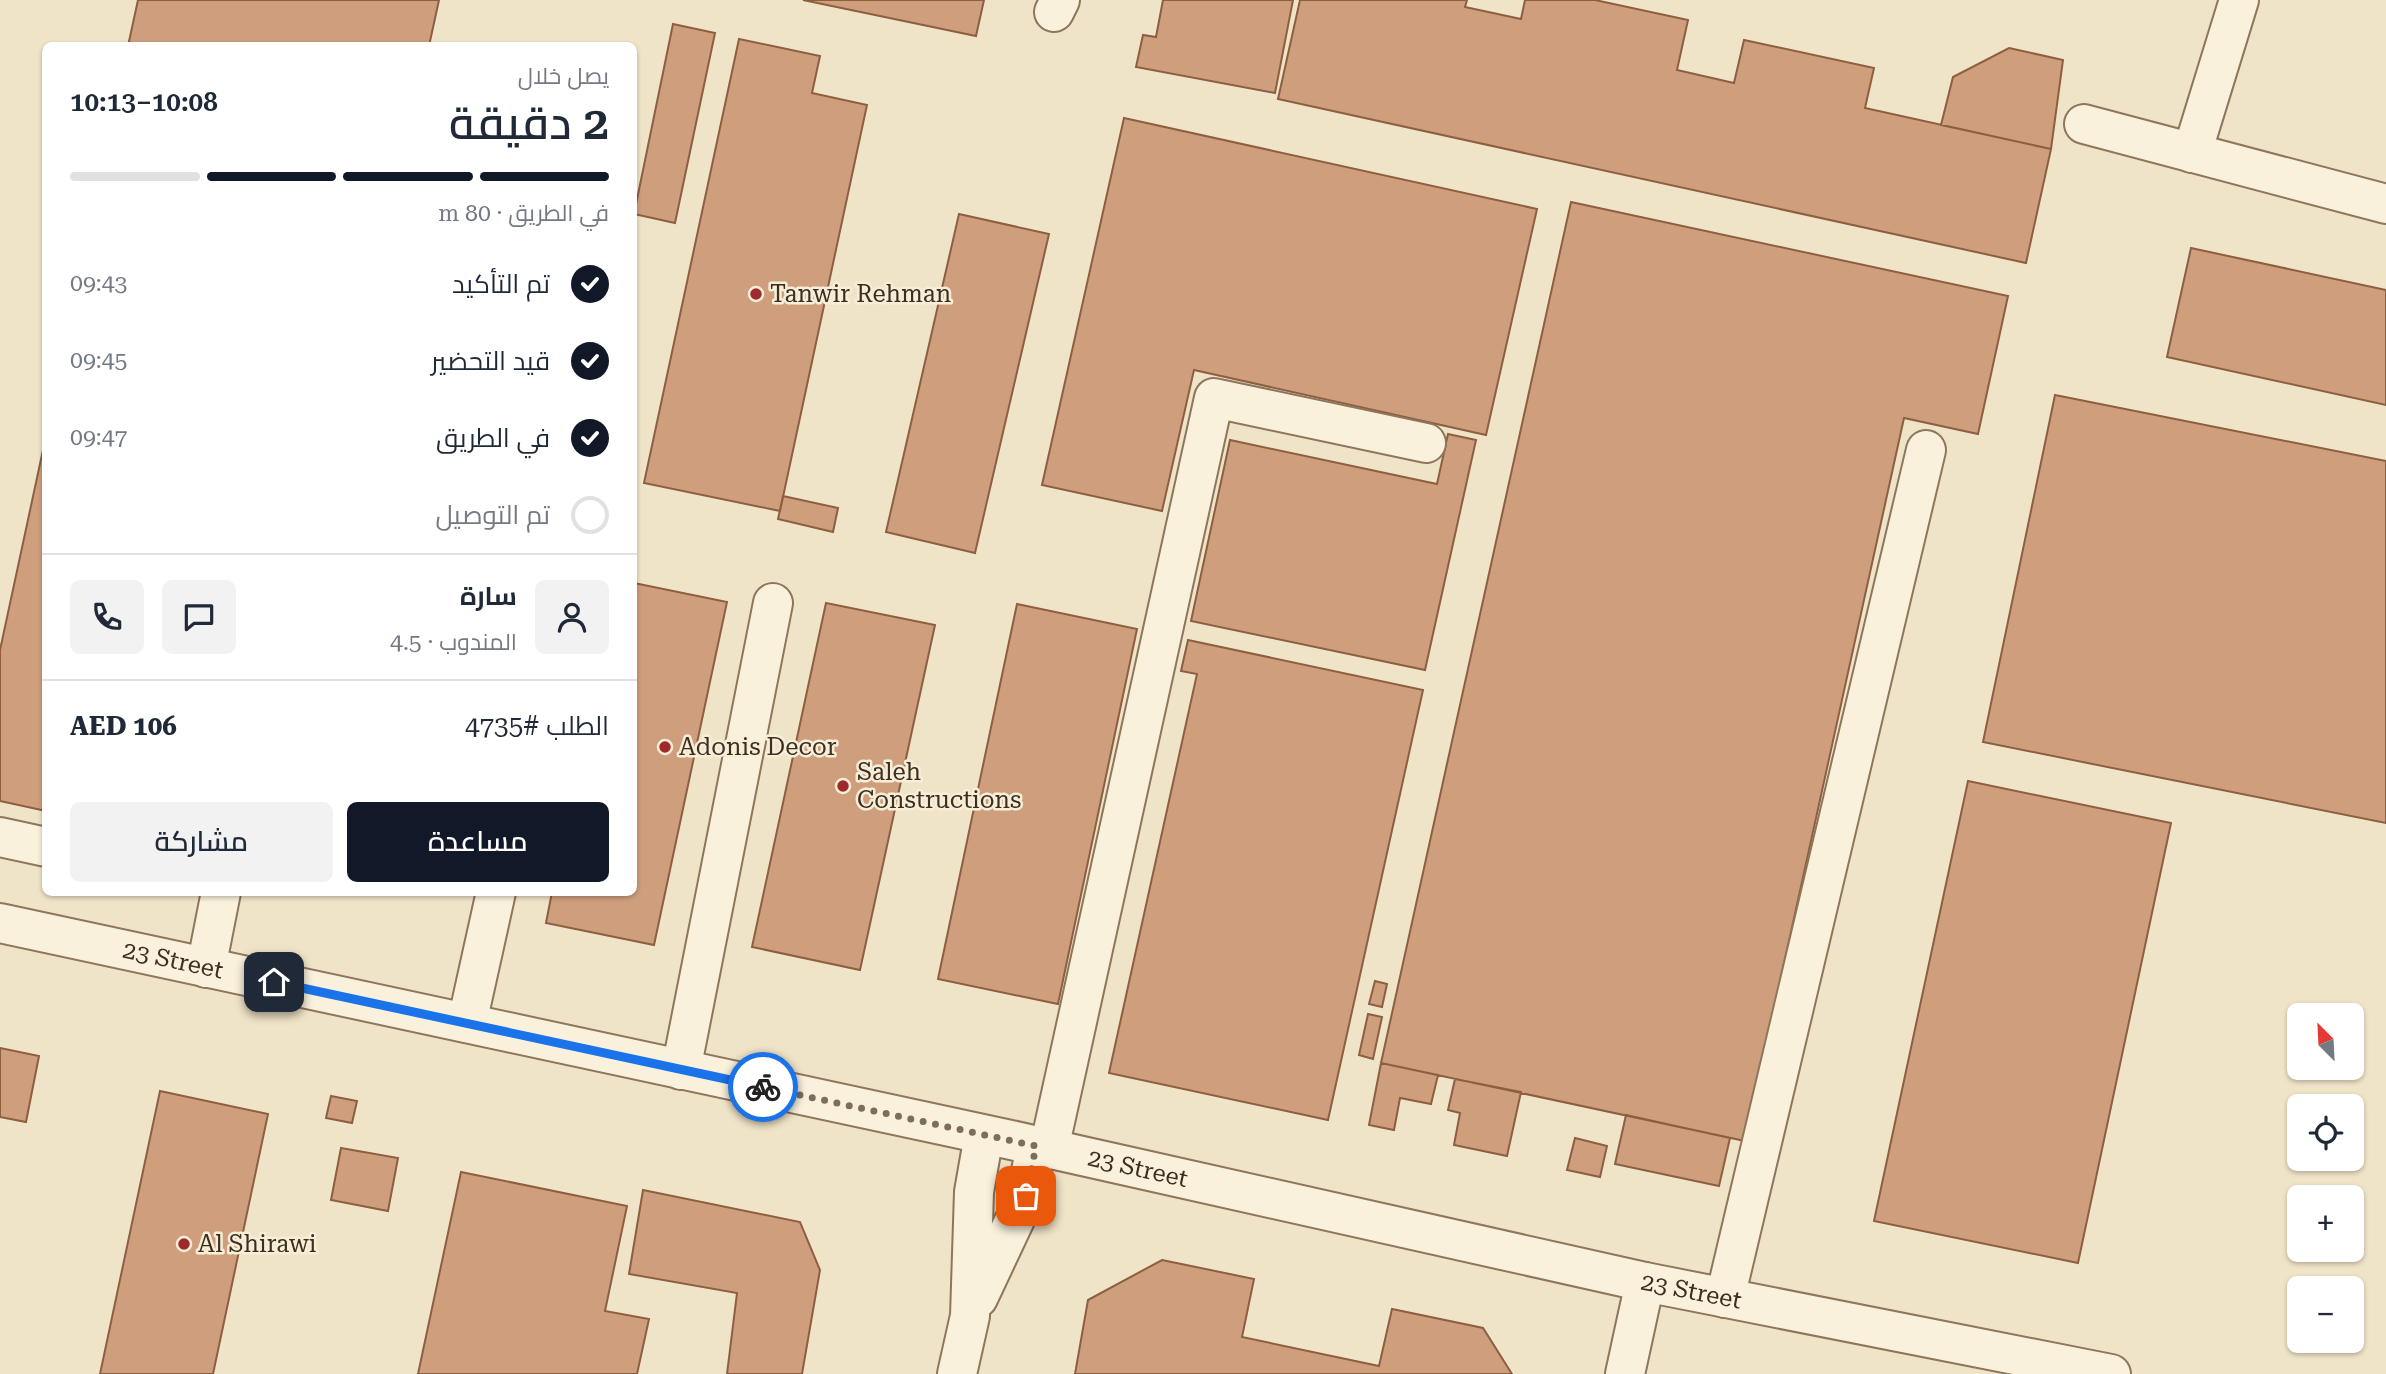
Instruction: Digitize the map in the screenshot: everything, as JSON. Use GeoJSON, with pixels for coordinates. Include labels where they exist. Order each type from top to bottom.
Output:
{"type":"FeatureCollection","features":[{"type":"Feature","properties":{"kind":"street"},"geometry":{"type":"LineString","coordinates":[[2192,153],[2239,0]]}},
{"type":"Feature","properties":{"kind":"street"},"geometry":{"type":"LineString","coordinates":[[2084,124],[2386,204]]}},
{"type":"Feature","properties":{"kind":"street"},"geometry":{"type":"LineString","coordinates":[[970,1316],[1026,1196],[1043,1147],[1214,398],[1426,443]]}},
{"type":"Feature","properties":{"kind":"street"},"geometry":{"type":"LineString","coordinates":[[1725,1298],[1926,450]]}},
{"type":"Feature","properties":{"kind":"street"},"geometry":{"type":"LineString","coordinates":[[681,1070],[773,603]]}},
{"type":"Feature","properties":{"kind":"street"},"geometry":{"type":"LineString","coordinates":[[0,837],[42,846]]}},
{"type":"Feature","properties":{"kind":"street"},"geometry":{"type":"LineString","coordinates":[[205,968],[220,896]]}},
{"type":"Feature","properties":{"kind":"street"},"geometry":{"type":"LineString","coordinates":[[467,1023],[495,896]]}},
{"type":"Feature","properties":{"kind":"street","name":"23 Street"},"geometry":{"type":"LineString","coordinates":[[0,923],[1043,1147],[1645,1282],[2063,1369],[2111,1374]]}},
{"type":"Feature","properties":{"kind":"street"},"geometry":{"type":"LineString","coordinates":[[957,1374],[970,1316],[974,1192],[984,1135]]}},
{"type":"Feature","properties":{"kind":"street"},"geometry":{"type":"LineString","coordinates":[[1625,1374],[1645,1282]]}},
{"type":"Feature","properties":{"kind":"building"},"geometry":{"type":"Polygon","coordinates":[[[138,0],[439,0],[430,42],[129,42],[138,0]]]}},
{"type":"Feature","properties":{"kind":"building"},"geometry":{"type":"Polygon","coordinates":[[[803,0],[984,0],[976,36],[803,0]]]}},
{"type":"Feature","properties":{"kind":"building"},"geometry":{"type":"Polygon","coordinates":[[[1163,0],[1293,0],[1275,93],[1136,67],[1143,35],[1156,37],[1163,0]]]}},
{"type":"Feature","properties":{"kind":"building"},"geometry":{"type":"Polygon","coordinates":[[[1300,0],[1467,0],[1465,7],[1521,19],[1525,0],[1595,0],[1688,20],[1677,70],[1734,83],[1744,40],[1874,68],[1865,108],[2051,149],[2026,263],[1278,99],[1300,0]]]}},
{"type":"Feature","properties":{"kind":"building"},"geometry":{"type":"Polygon","coordinates":[[[673,24],[715,33],[675,223],[637,215],[637,199],[673,24]]]}},
{"type":"Feature","properties":{"kind":"building","name":"Tanwir Rehman"},"geometry":{"type":"Polygon","coordinates":[[[739,39],[820,56],[812,93],[867,105],[780,511],[644,483],[739,39]]]}},
{"type":"Feature","properties":{"kind":"building"},"geometry":{"type":"Polygon","coordinates":[[[2009,48],[2063,60],[2051,149],[1941,125],[1953,77],[2009,48]]]}},
{"type":"Feature","properties":{"kind":"building"},"geometry":{"type":"Polygon","coordinates":[[[1124,118],[1537,209],[1486,435],[1194,370],[1162,511],[1042,485],[1124,118]]]}},
{"type":"Feature","properties":{"kind":"building"},"geometry":{"type":"Polygon","coordinates":[[[1571,202],[2008,296],[1978,434],[1904,418],[1745,1141],[1381,1063],[1571,202]]]}},
{"type":"Feature","properties":{"kind":"building"},"geometry":{"type":"Polygon","coordinates":[[[959,214],[1049,234],[975,553],[886,532],[959,214]]]}},
{"type":"Feature","properties":{"kind":"building"},"geometry":{"type":"Polygon","coordinates":[[[2191,248],[2386,290],[2386,405],[2167,357],[2191,248]]]}},
{"type":"Feature","properties":{"kind":"building"},"geometry":{"type":"Polygon","coordinates":[[[2055,395],[2386,461],[2386,823],[1983,742],[2055,395]]]}},
{"type":"Feature","properties":{"kind":"building"},"geometry":{"type":"Polygon","coordinates":[[[1448,434],[1476,440],[1425,670],[1191,621],[1230,440],[1437,484],[1448,434]]]}},
{"type":"Feature","properties":{"kind":"building"},"geometry":{"type":"Polygon","coordinates":[[[42,455],[42,810],[0,801],[0,650],[42,455]]]}},
{"type":"Feature","properties":{"kind":"building"},"geometry":{"type":"Polygon","coordinates":[[[783,496],[838,508],[833,532],[778,519],[783,496]]]}},
{"type":"Feature","properties":{"kind":"building","name":"Adonis Decor"},"geometry":{"type":"Polygon","coordinates":[[[637,584],[727,602],[654,945],[546,923],[551,896],[637,896],[637,584]]]}},
{"type":"Feature","properties":{"kind":"building","name":"Saleh Constructions"},"geometry":{"type":"Polygon","coordinates":[[[826,603],[935,625],[860,970],[752,947],[826,603]]]}},
{"type":"Feature","properties":{"kind":"building"},"geometry":{"type":"Polygon","coordinates":[[[1017,604],[1137,629],[1058,1004],[938,979],[1017,604]]]}},
{"type":"Feature","properties":{"kind":"building"},"geometry":{"type":"Polygon","coordinates":[[[1188,640],[1423,690],[1328,1120],[1109,1073],[1197,674],[1181,671],[1188,640]]]}},
{"type":"Feature","properties":{"kind":"building"},"geometry":{"type":"Polygon","coordinates":[[[1968,781],[2171,823],[2078,1263],[1874,1221],[1968,781]]]}},
{"type":"Feature","properties":{"kind":"building"},"geometry":{"type":"Polygon","coordinates":[[[1375,981],[1387,984],[1382,1007],[1369,1004],[1375,981]]]}},
{"type":"Feature","properties":{"kind":"building"},"geometry":{"type":"Polygon","coordinates":[[[1368,1014],[1382,1017],[1373,1059],[1359,1055],[1368,1014]]]}},
{"type":"Feature","properties":{"kind":"building"},"geometry":{"type":"Polygon","coordinates":[[[0,1048],[39,1056],[26,1122],[0,1117],[0,1048]]]}},
{"type":"Feature","properties":{"kind":"building"},"geometry":{"type":"Polygon","coordinates":[[[1381,1063],[1438,1075],[1431,1104],[1400,1098],[1394,1130],[1369,1125],[1381,1063]]]}},
{"type":"Feature","properties":{"kind":"building"},"geometry":{"type":"Polygon","coordinates":[[[1455,1079],[1521,1092],[1507,1156],[1454,1145],[1460,1113],[1448,1110],[1455,1079]]]}},
{"type":"Feature","properties":{"kind":"building","name":"Al Shirawi"},"geometry":{"type":"Polygon","coordinates":[[[160,1091],[268,1114],[213,1374],[100,1374],[160,1091]]]}},
{"type":"Feature","properties":{"kind":"building"},"geometry":{"type":"Polygon","coordinates":[[[331,1096],[357,1101],[352,1123],[326,1118],[331,1096]]]}},
{"type":"Feature","properties":{"kind":"building"},"geometry":{"type":"Polygon","coordinates":[[[1626,1115],[1730,1138],[1719,1186],[1615,1164],[1626,1115]]]}},
{"type":"Feature","properties":{"kind":"building"},"geometry":{"type":"Polygon","coordinates":[[[1575,1138],[1607,1146],[1600,1177],[1567,1170],[1575,1138]]]}},
{"type":"Feature","properties":{"kind":"building"},"geometry":{"type":"Polygon","coordinates":[[[341,1148],[398,1158],[388,1211],[331,1200],[341,1148]]]}},
{"type":"Feature","properties":{"kind":"building"},"geometry":{"type":"Polygon","coordinates":[[[461,1172],[627,1206],[605,1311],[649,1319],[637,1374],[418,1374],[461,1172]]]}},
{"type":"Feature","properties":{"kind":"building"},"geometry":{"type":"Polygon","coordinates":[[[643,1190],[800,1222],[820,1270],[802,1374],[727,1374],[737,1293],[629,1274],[643,1190]]]}},
{"type":"Feature","properties":{"kind":"building"},"geometry":{"type":"Polygon","coordinates":[[[1162,1260],[1254,1279],[1242,1337],[1379,1366],[1392,1309],[1483,1328],[1512,1374],[1075,1374],[1088,1300],[1162,1260]]]}},
{"type":"Feature","properties":{"kind":"way so far"},"geometry":{"type":"LineString","coordinates":[[763,1087],[1036,1146],[1026,1196]]}},
{"type":"Feature","properties":{"kind":"place","name":"Tanwir Rehman"},"geometry":{"type":"Point","coordinates":[756,294]}},
{"type":"Feature","properties":{"kind":"place","name":"Adonis Decor"},"geometry":{"type":"Point","coordinates":[665,747]}},
{"type":"Feature","properties":{"kind":"place","name":"Saleh Constructions"},"geometry":{"type":"Point","coordinates":[843,786]}},
{"type":"Feature","properties":{"kind":"place","name":"Al Shirawi"},"geometry":{"type":"Point","coordinates":[184,1244]}},
{"type":"Feature","properties":{"kind":"route"},"geometry":{"type":"LineString","coordinates":[[274,982],[763,1087]]}}]}
